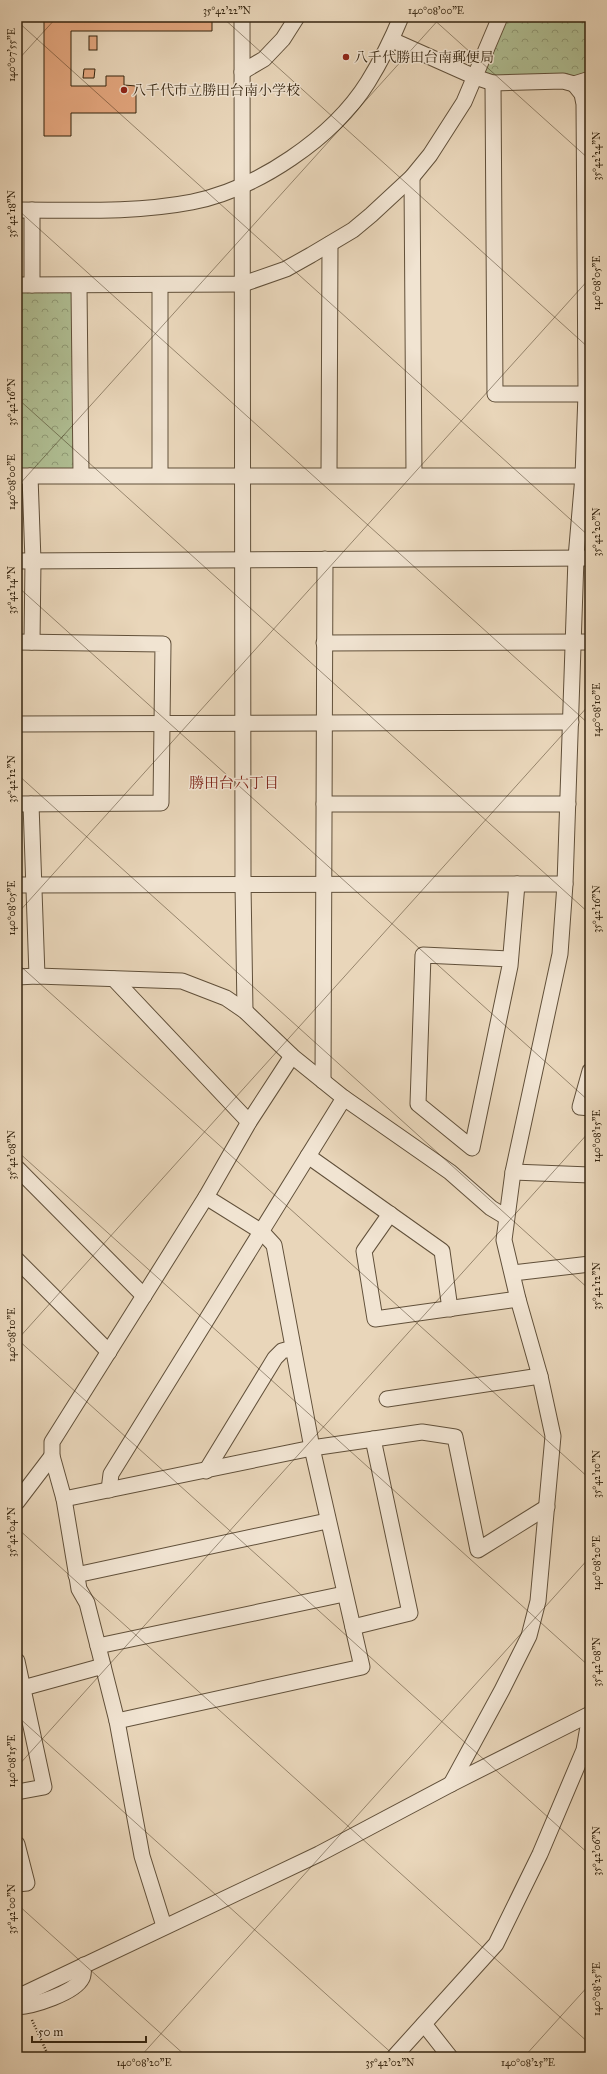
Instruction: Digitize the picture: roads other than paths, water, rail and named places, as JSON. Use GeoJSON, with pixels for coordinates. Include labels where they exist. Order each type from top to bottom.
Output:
{"type":"FeatureCollection","features":[{"type":"Feature","properties":{"kind":"street"},"geometry":{"type":"LineString","coordinates":[[242,17],[243,884],[245,1011]]}},
{"type":"Feature","properties":{"kind":"street"},"geometry":{"type":"LineString","coordinates":[[242,72],[264,59],[283,38],[297,17]]}},
{"type":"Feature","properties":{"kind":"street"},"geometry":{"type":"LineString","coordinates":[[17,210],[145,209],[194,202],[242,185],[286,161],[332,126],[368,83],[392,40],[401,17]]}},
{"type":"Feature","properties":{"kind":"street"},"geometry":{"type":"LineString","coordinates":[[32,210],[24,285],[160,286],[243,284],[286,270],[353,230],[372,215],[412,177],[430,155],[455,119],[500,17]]}},
{"type":"Feature","properties":{"kind":"street"},"geometry":{"type":"LineString","coordinates":[[392,40],[474,77],[493,83],[563,81],[574,84],[590,79]]}},
{"type":"Feature","properties":{"kind":"street"},"geometry":{"type":"LineString","coordinates":[[493,83],[495,394],[588,394]]}},
{"type":"Feature","properties":{"kind":"street"},"geometry":{"type":"LineString","coordinates":[[451,1784],[502,1690],[529,1636],[538,1601],[553,1436],[540,1376],[518,1299],[504,1240],[506,1217],[514,1172],[560,954],[565,884],[574,642],[583,558],[588,394],[584,104],[582,94],[574,84]]}},
{"type":"Feature","properties":{"kind":"street"},"geometry":{"type":"LineString","coordinates":[[412,177],[414,476]]}},
{"type":"Feature","properties":{"kind":"street"},"geometry":{"type":"LineString","coordinates":[[330,244],[330,475]]}},
{"type":"Feature","properties":{"kind":"street"},"geometry":{"type":"LineString","coordinates":[[79,286],[81,475]]}},
{"type":"Feature","properties":{"kind":"street"},"geometry":{"type":"LineString","coordinates":[[160,286],[160,475]]}},
{"type":"Feature","properties":{"kind":"street"},"geometry":{"type":"LineString","coordinates":[[32,642],[33,561],[24,476],[586,476]]}},
{"type":"Feature","properties":{"kind":"street"},"geometry":{"type":"LineString","coordinates":[[17,560],[583,558]]}},
{"type":"Feature","properties":{"kind":"street"},"geometry":{"type":"LineString","coordinates":[[322,1081],[325,559]]}},
{"type":"Feature","properties":{"kind":"street"},"geometry":{"type":"LineString","coordinates":[[17,642],[163,644],[161,803],[24,804],[34,885],[37,976]]}},
{"type":"Feature","properties":{"kind":"street"},"geometry":{"type":"LineString","coordinates":[[324,643],[590,642]]}},
{"type":"Feature","properties":{"kind":"street"},"geometry":{"type":"LineString","coordinates":[[17,724],[571,722]]}},
{"type":"Feature","properties":{"kind":"street"},"geometry":{"type":"LineString","coordinates":[[324,804],[568,804]]}},
{"type":"Feature","properties":{"kind":"street"},"geometry":{"type":"LineString","coordinates":[[510,959],[423,954],[418,1104],[472,1148],[510,966],[517,884]]}},
{"type":"Feature","properties":{"kind":"street"},"geometry":{"type":"LineString","coordinates":[[17,885],[565,884]]}},
{"type":"Feature","properties":{"kind":"street"},"geometry":{"type":"LineString","coordinates":[[17,977],[37,976],[182,981],[226,998],[245,1011],[292,1056],[322,1081],[450,1172],[490,1208],[506,1217]]}},
{"type":"Feature","properties":{"kind":"street"},"geometry":{"type":"LineString","coordinates":[[114,979],[249,1122]]}},
{"type":"Feature","properties":{"kind":"street"},"geometry":{"type":"LineString","coordinates":[[164,1926],[142,1856],[117,1722],[98,1646],[87,1603],[79,1589],[64,1499],[52,1456],[52,1442],[206,1197],[249,1122],[292,1056]]}},
{"type":"Feature","properties":{"kind":"street"},"geometry":{"type":"LineString","coordinates":[[590,1071],[580,1107],[590,1108]]}},
{"type":"Feature","properties":{"kind":"street"},"geometry":{"type":"LineString","coordinates":[[109,1490],[111,1474],[344,1098]]}},
{"type":"Feature","properties":{"kind":"street"},"geometry":{"type":"LineString","coordinates":[[308,1156],[442,1252],[450,1309]]}},
{"type":"Feature","properties":{"kind":"street"},"geometry":{"type":"LineString","coordinates":[[17,1168],[144,1296]]}},
{"type":"Feature","properties":{"kind":"street"},"geometry":{"type":"LineString","coordinates":[[514,1172],[590,1175]]}},
{"type":"Feature","properties":{"kind":"street"},"geometry":{"type":"LineString","coordinates":[[117,1722],[362,1667],[327,1520],[274,1245],[262,1232],[206,1197]]}},
{"type":"Feature","properties":{"kind":"street"},"geometry":{"type":"LineString","coordinates":[[390,1214],[364,1251],[375,1319],[518,1299]]}},
{"type":"Feature","properties":{"kind":"street"},"geometry":{"type":"LineString","coordinates":[[17,1260],[108,1352]]}},
{"type":"Feature","properties":{"kind":"street"},"geometry":{"type":"LineString","coordinates":[[512,1273],[590,1264]]}},
{"type":"Feature","properties":{"kind":"street"},"geometry":{"type":"LineString","coordinates":[[206,1471],[275,1358],[282,1351],[294,1348]]}},
{"type":"Feature","properties":{"kind":"street"},"geometry":{"type":"LineString","coordinates":[[387,1399],[540,1376]]}},
{"type":"Feature","properties":{"kind":"street"},"geometry":{"type":"LineString","coordinates":[[64,1499],[312,1448],[422,1432],[455,1437],[478,1550],[547,1507]]}},
{"type":"Feature","properties":{"kind":"street"},"geometry":{"type":"LineString","coordinates":[[353,1627],[410,1613],[373,1439]]}},
{"type":"Feature","properties":{"kind":"street"},"geometry":{"type":"LineString","coordinates":[[17,1502],[52,1456]]}},
{"type":"Feature","properties":{"kind":"street"},"geometry":{"type":"LineString","coordinates":[[76,1575],[327,1520]]}},
{"type":"Feature","properties":{"kind":"street"},"geometry":{"type":"LineString","coordinates":[[98,1646],[344,1594]]}},
{"type":"Feature","properties":{"kind":"street"},"geometry":{"type":"LineString","coordinates":[[17,1661],[44,1786],[17,1792]]}},
{"type":"Feature","properties":{"kind":"street"},"geometry":{"type":"LineString","coordinates":[[23,1688],[103,1666]]}},
{"type":"Feature","properties":{"kind":"street"},"geometry":{"type":"LineString","coordinates":[[20,2003],[26,1993],[164,1926],[319,1854],[451,1784],[590,1715]]}},
{"type":"Feature","properties":{"kind":"street"},"geometry":{"type":"LineString","coordinates":[[394,2057],[496,1944],[540,1854],[584,1750],[590,1715]]}},
{"type":"Feature","properties":{"kind":"street"},"geometry":{"type":"LineString","coordinates":[[17,1844],[27,1883],[17,1884]]}},
{"type":"Feature","properties":{"kind":"street"},"geometry":{"type":"LineString","coordinates":[[424,2024],[450,2057]]}},
{"type":"Feature","properties":{"kind":"place","name":"八千代勝田台南郵便局"},"geometry":{"type":"Point","coordinates":[346,57]}},
{"type":"Feature","properties":{"kind":"place","name":"八千代市立勝田台南小学校"},"geometry":{"type":"Point","coordinates":[124,90]}},
{"type":"Feature","properties":{"kind":"district","name":"勝田台六丁目"},"geometry":{"type":"Point","coordinates":[234,783]}}]}
